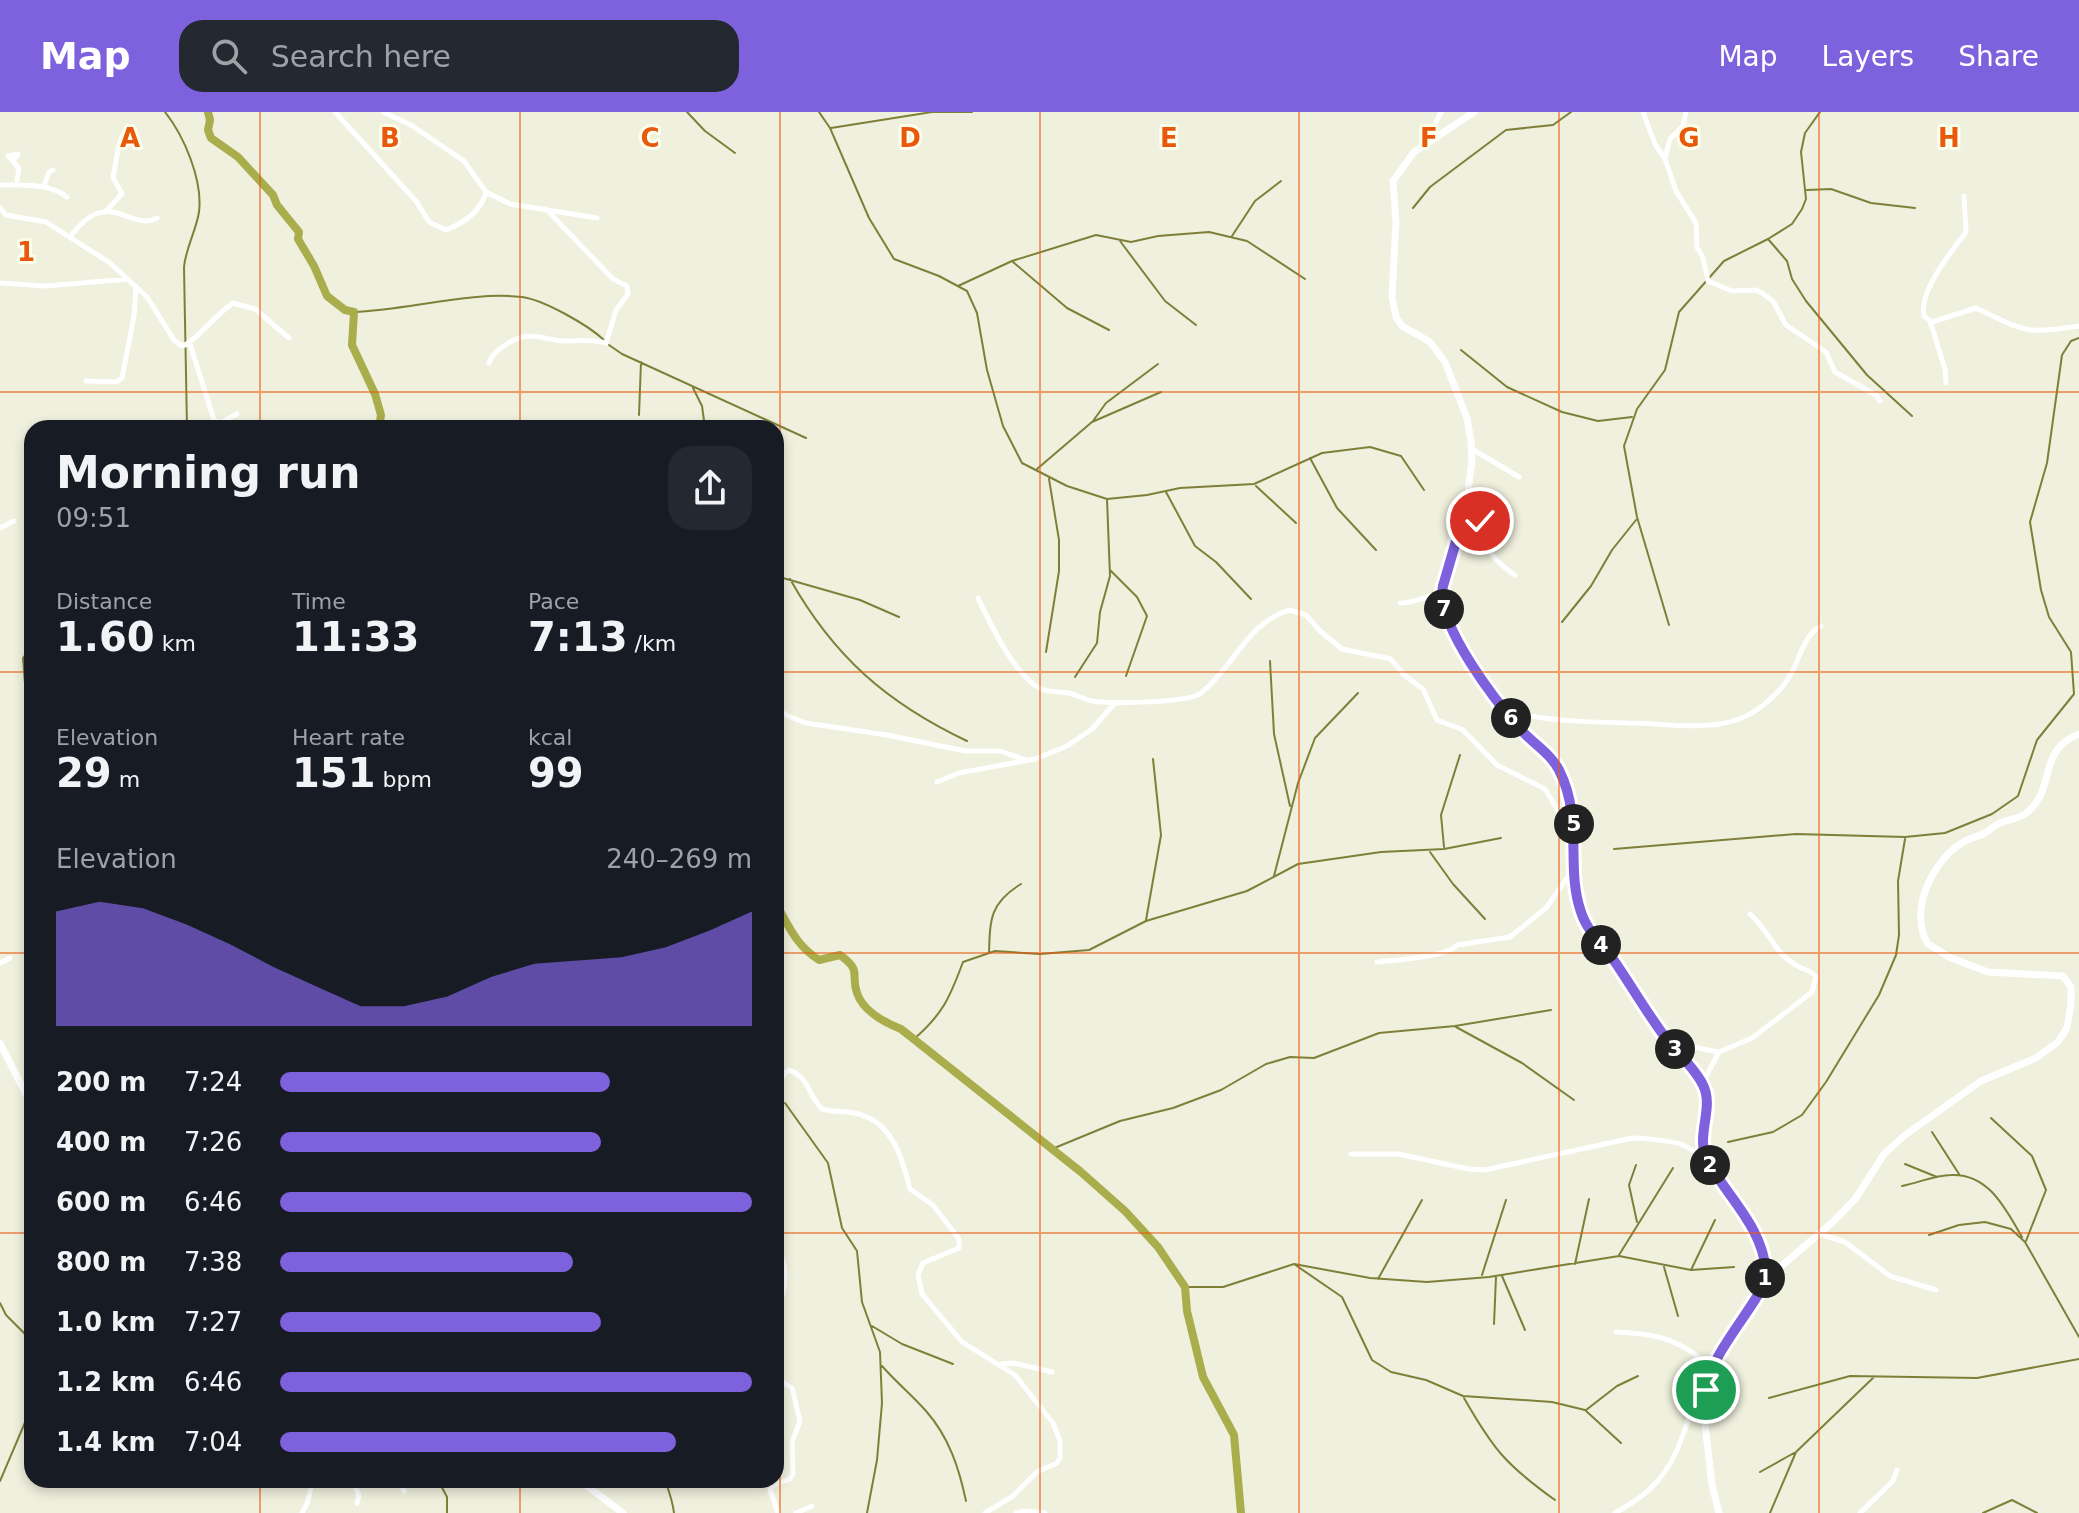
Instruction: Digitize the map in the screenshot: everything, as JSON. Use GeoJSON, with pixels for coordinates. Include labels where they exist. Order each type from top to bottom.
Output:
{"type":"FeatureCollection","features":[{"type":"Feature","properties":{"kind":"street"},"geometry":{"type":"LineString","coordinates":[[335,112],[435,226],[446,230],[458,224],[476,212],[486,192]]}},
{"type":"Feature","properties":{"kind":"street"},"geometry":{"type":"LineString","coordinates":[[383,112],[411,125],[464,161],[477,184],[510,204],[597,218]]}},
{"type":"Feature","properties":{"kind":"street"},"geometry":{"type":"LineString","coordinates":[[1424,146],[1441,112]]}},
{"type":"Feature","properties":{"kind":"street"},"geometry":{"type":"LineString","coordinates":[[1377,962],[1453,951],[1457,945],[1510,937],[1546,908],[1574,873],[1575,832],[1566,785],[1552,758],[1526,735],[1506,711],[1459,645],[1445,613],[1441,594],[1466,507],[1472,449],[1467,418],[1445,362],[1430,342],[1402,326],[1394,309],[1392,271],[1396,222],[1393,181],[1414,152],[1474,112]]}},
{"type":"Feature","properties":{"kind":"street"},"geometry":{"type":"LineString","coordinates":[[1643,112],[1676,191],[1696,223],[1697,247],[1708,281],[1732,291],[1756,290],[1762,293],[1773,301],[1786,325],[1826,352],[1835,372],[1876,395],[1880,401]]}},
{"type":"Feature","properties":{"kind":"street"},"geometry":{"type":"LineString","coordinates":[[1665,159],[1670,139],[1683,126],[1686,112]]}},
{"type":"Feature","properties":{"kind":"street"},"geometry":{"type":"LineString","coordinates":[[105,212],[122,194],[113,177],[118,145],[124,134]]}},
{"type":"Feature","properties":{"kind":"street"},"geometry":{"type":"LineString","coordinates":[[10,185],[20,179],[19,169],[13,161]]}},
{"type":"Feature","properties":{"kind":"street"},"geometry":{"type":"LineString","coordinates":[[44,186],[49,172],[53,170]]}},
{"type":"Feature","properties":{"kind":"street"},"geometry":{"type":"LineString","coordinates":[[0,185],[44,186],[59,190],[67,197]]}},
{"type":"Feature","properties":{"kind":"street"},"geometry":{"type":"LineString","coordinates":[[1946,383],[1945,369],[1930,321],[1922,311],[1927,293],[1948,253],[1966,232],[1964,196]]}},
{"type":"Feature","properties":{"kind":"street"},"geometry":{"type":"LineString","coordinates":[[0,208],[6,215],[46,222],[110,263],[135,285],[178,345],[185,347],[190,344],[218,314],[230,304],[237,303],[255,309],[289,338]]}},
{"type":"Feature","properties":{"kind":"street"},"geometry":{"type":"LineString","coordinates":[[489,363],[498,351],[525,336],[565,341],[593,339],[606,343],[616,310],[628,294],[627,286],[613,279],[546,209]]}},
{"type":"Feature","properties":{"kind":"street"},"geometry":{"type":"LineString","coordinates":[[70,237],[83,220],[105,212],[147,221],[157,218]]}},
{"type":"Feature","properties":{"kind":"street"},"geometry":{"type":"LineString","coordinates":[[0,283],[46,286],[128,279]]}},
{"type":"Feature","properties":{"kind":"street"},"geometry":{"type":"LineString","coordinates":[[86,381],[116,382],[122,378],[134,316],[135,285]]}},
{"type":"Feature","properties":{"kind":"street"},"geometry":{"type":"LineString","coordinates":[[1930,321],[1976,308],[2030,332],[2079,326]]}},
{"type":"Feature","properties":{"kind":"street"},"geometry":{"type":"LineString","coordinates":[[190,344],[214,420]]}},
{"type":"Feature","properties":{"kind":"street"},"geometry":{"type":"LineString","coordinates":[[226,420],[237,414]]}},
{"type":"Feature","properties":{"kind":"street"},"geometry":{"type":"LineString","coordinates":[[1472,449],[1519,477]]}},
{"type":"Feature","properties":{"kind":"street"},"geometry":{"type":"LineString","coordinates":[[1466,507],[1475,509],[1479,515],[1487,548],[1501,566],[1515,575]]}},
{"type":"Feature","properties":{"kind":"street"},"geometry":{"type":"LineString","coordinates":[[0,528],[14,521]]}},
{"type":"Feature","properties":{"kind":"street"},"geometry":{"type":"LineString","coordinates":[[1400,603],[1441,594]]}},
{"type":"Feature","properties":{"kind":"street"},"geometry":{"type":"LineString","coordinates":[[978,598],[1014,666],[1041,690],[1067,693],[1090,701],[1116,703],[1194,697],[1216,680],[1259,627],[1284,611],[1299,612],[1342,649],[1391,659],[1404,675],[1423,689],[1437,720],[1463,730],[1497,765],[1522,780],[1541,785],[1568,827],[1585,921],[1702,1084],[1707,1099],[1702,1131],[1706,1158],[1746,1217],[1763,1259],[1765,1280]]}},
{"type":"Feature","properties":{"kind":"street"},"geometry":{"type":"LineString","coordinates":[[1506,711],[1536,718],[1583,722],[1696,727],[1728,723],[1746,718],[1782,688],[1806,643],[1815,629],[1821,626]]}},
{"type":"Feature","properties":{"kind":"street"},"geometry":{"type":"LineString","coordinates":[[937,782],[959,773],[993,769],[1045,756],[1076,741],[1116,703]]}},
{"type":"Feature","properties":{"kind":"street"},"geometry":{"type":"LineString","coordinates":[[784,713],[806,723],[965,751],[1000,751],[1026,760]]}},
{"type":"Feature","properties":{"kind":"street"},"geometry":{"type":"LineString","coordinates":[[1615,1513],[1652,1489],[1674,1457],[1692,1408],[1706,1385],[1718,1354],[1765,1280],[1856,1198],[1884,1154],[1905,1135],[1981,1081],[2036,1058],[2063,1035],[2071,1004],[2071,987],[2063,976],[2001,975],[1951,958],[1928,944],[1920,916],[1927,886],[1955,848],[1997,824],[2028,813],[2042,793],[2051,757],[2064,742],[2079,734]]}},
{"type":"Feature","properties":{"kind":"street"},"geometry":{"type":"LineString","coordinates":[[1654,1021],[1689,1046],[1719,1052],[1741,1044],[1762,1031],[1812,992],[1816,984],[1813,972],[1792,964],[1750,914]]}},
{"type":"Feature","properties":{"kind":"street"},"geometry":{"type":"LineString","coordinates":[[0,963],[10,958]]}},
{"type":"Feature","properties":{"kind":"street"},"geometry":{"type":"LineString","coordinates":[[0,1043],[24,1090]]}},
{"type":"Feature","properties":{"kind":"street"},"geometry":{"type":"LineString","coordinates":[[1702,1084],[1719,1052]]}},
{"type":"Feature","properties":{"kind":"street"},"geometry":{"type":"LineString","coordinates":[[784,1076],[789,1070],[802,1077],[811,1096],[822,1109],[858,1113],[892,1136],[906,1166],[910,1189],[933,1205],[959,1239],[959,1248],[932,1258],[921,1267],[918,1275],[922,1294],[962,1342],[1000,1364],[1020,1381],[1053,1423],[1060,1441],[1057,1463],[1037,1472],[1013,1496],[985,1513]]}},
{"type":"Feature","properties":{"kind":"street"},"geometry":{"type":"LineString","coordinates":[[1351,1154],[1398,1154],[1485,1170],[1632,1138],[1647,1138],[1677,1142],[1706,1158]]}},
{"type":"Feature","properties":{"kind":"street"},"geometry":{"type":"LineString","coordinates":[[1819,1233],[1845,1242],[1890,1276],[1936,1290]]}},
{"type":"Feature","properties":{"kind":"street"},"geometry":{"type":"LineString","coordinates":[[1616,1332],[1647,1334],[1674,1341],[1697,1356],[1706,1385],[1704,1416],[1712,1485],[1719,1513]]}},
{"type":"Feature","properties":{"kind":"street"},"geometry":{"type":"LineString","coordinates":[[1000,1364],[1014,1363],[1052,1372]]}},
{"type":"Feature","properties":{"kind":"street"},"geometry":{"type":"LineString","coordinates":[[784,1383],[792,1388],[799,1417],[799,1426],[793,1436],[794,1466],[790,1479],[784,1481]]}},
{"type":"Feature","properties":{"kind":"street"},"geometry":{"type":"LineString","coordinates":[[1860,1513],[1893,1481],[1897,1470]]}},
{"type":"Feature","properties":{"kind":"street"},"geometry":{"type":"LineString","coordinates":[[302,1513],[311,1488]]}},
{"type":"Feature","properties":{"kind":"street"},"geometry":{"type":"LineString","coordinates":[[356,1488],[359,1496],[357,1503]]}},
{"type":"Feature","properties":{"kind":"street"},"geometry":{"type":"LineString","coordinates":[[590,1488],[623,1513]]}},
{"type":"Feature","properties":{"kind":"street"},"geometry":{"type":"LineString","coordinates":[[772,1488],[778,1513]]}},
{"type":"Feature","properties":{"kind":"street"},"geometry":{"type":"LineString","coordinates":[[788,1513],[797,1513],[812,1506]]}},
{"type":"Feature","properties":{"kind":"street"},"geometry":{"type":"LineString","coordinates":[[1016,1513],[1045,1513]]}},
{"type":"Feature","properties":{"kind":"waterway"},"geometry":{"type":"LineString","coordinates":[[165,112],[191,159],[199,200],[198,219],[184,267],[187,420]]}},
{"type":"Feature","properties":{"kind":"waterway"},"geometry":{"type":"LineString","coordinates":[[208,112],[211,138],[238,157],[273,195],[277,205],[299,232],[298,239],[327,296],[345,310],[354,312],[352,345],[375,394],[380,420]]}},
{"type":"Feature","properties":{"kind":"waterway"},"geometry":{"type":"LineString","coordinates":[[687,112],[705,131],[735,153]]}},
{"type":"Feature","properties":{"kind":"waterway"},"geometry":{"type":"LineString","coordinates":[[819,112],[830,128],[869,218],[894,259],[939,276],[967,291],[977,313],[987,370],[1003,426],[1022,463],[1067,486],[1107,499],[1180,488],[1254,484],[1322,453],[1370,447],[1401,456],[1424,490]]}},
{"type":"Feature","properties":{"kind":"waterway"},"geometry":{"type":"LineString","coordinates":[[831,128],[932,112],[972,112]]}},
{"type":"Feature","properties":{"kind":"waterway"},"geometry":{"type":"LineString","coordinates":[[1413,208],[1430,187],[1506,130],[1553,125],[1571,112]]}},
{"type":"Feature","properties":{"kind":"waterway"},"geometry":{"type":"LineString","coordinates":[[1669,625],[1637,517],[1624,446],[1637,409],[1665,370],[1679,312],[1724,261],[1792,224],[1802,209],[1806,199],[1801,152],[1805,133],[1820,112]]}},
{"type":"Feature","properties":{"kind":"waterway"},"geometry":{"type":"LineString","coordinates":[[1232,236],[1255,201],[1281,181]]}},
{"type":"Feature","properties":{"kind":"waterway"},"geometry":{"type":"LineString","coordinates":[[1807,190],[1831,189],[1871,203],[1915,208]]}},
{"type":"Feature","properties":{"kind":"waterway"},"geometry":{"type":"LineString","coordinates":[[958,286],[1012,261],[1096,235],[1131,242],[1158,236],[1209,232],[1247,241],[1305,279]]}},
{"type":"Feature","properties":{"kind":"waterway"},"geometry":{"type":"LineString","coordinates":[[1768,239],[1787,261],[1792,279],[1806,301],[1867,375],[1912,416]]}},
{"type":"Feature","properties":{"kind":"waterway"},"geometry":{"type":"LineString","coordinates":[[1120,241],[1165,301],[1196,325]]}},
{"type":"Feature","properties":{"kind":"waterway"},"geometry":{"type":"LineString","coordinates":[[1013,262],[1067,308],[1109,330]]}},
{"type":"Feature","properties":{"kind":"waterway"},"geometry":{"type":"LineString","coordinates":[[354,312],[482,297],[522,297],[565,314],[604,340]]}},
{"type":"Feature","properties":{"kind":"waterway"},"geometry":{"type":"LineString","coordinates":[[1614,849],[1796,834],[1905,837],[1945,833],[1992,814],[2018,796],[2037,740],[2074,694],[2071,652],[2049,617],[2041,590],[2030,522],[2047,463],[2062,355],[2071,341],[2079,338]]}},
{"type":"Feature","properties":{"kind":"waterway"},"geometry":{"type":"LineString","coordinates":[[609,345],[622,354],[767,420]]}},
{"type":"Feature","properties":{"kind":"waterway"},"geometry":{"type":"LineString","coordinates":[[1461,350],[1507,387],[1562,412],[1598,421],[1632,417]]}},
{"type":"Feature","properties":{"kind":"waterway"},"geometry":{"type":"LineString","coordinates":[[639,415],[641,362]]}},
{"type":"Feature","properties":{"kind":"waterway"},"geometry":{"type":"LineString","coordinates":[[1093,421],[1106,403],[1158,364]]}},
{"type":"Feature","properties":{"kind":"waterway"},"geometry":{"type":"LineString","coordinates":[[693,388],[702,406],[704,420]]}},
{"type":"Feature","properties":{"kind":"waterway"},"geometry":{"type":"LineString","coordinates":[[1037,469],[1092,422],[1161,392]]}},
{"type":"Feature","properties":{"kind":"waterway"},"geometry":{"type":"LineString","coordinates":[[784,428],[806,438]]}},
{"type":"Feature","properties":{"kind":"waterway"},"geometry":{"type":"LineString","coordinates":[[1310,458],[1337,508],[1376,550]]}},
{"type":"Feature","properties":{"kind":"waterway"},"geometry":{"type":"LineString","coordinates":[[1046,652],[1059,571],[1059,540],[1049,479]]}},
{"type":"Feature","properties":{"kind":"waterway"},"geometry":{"type":"LineString","coordinates":[[1256,486],[1296,523]]}},
{"type":"Feature","properties":{"kind":"waterway"},"geometry":{"type":"LineString","coordinates":[[1166,492],[1195,546],[1216,562],[1251,599]]}},
{"type":"Feature","properties":{"kind":"waterway"},"geometry":{"type":"LineString","coordinates":[[1075,677],[1097,643],[1100,612],[1110,576],[1107,499]]}},
{"type":"Feature","properties":{"kind":"waterway"},"geometry":{"type":"LineString","coordinates":[[1562,622],[1636,520]]}},
{"type":"Feature","properties":{"kind":"waterway"},"geometry":{"type":"LineString","coordinates":[[1110,570],[1137,597],[1147,616],[1126,676]]}},
{"type":"Feature","properties":{"kind":"waterway"},"geometry":{"type":"LineString","coordinates":[[784,578],[860,600],[899,617]]}},
{"type":"Feature","properties":{"kind":"waterway"},"geometry":{"type":"LineString","coordinates":[[790,579],[825,632],[865,675],[912,711],[967,741]]}},
{"type":"Feature","properties":{"kind":"waterway"},"geometry":{"type":"LineString","coordinates":[[24,657],[24,671]]}},
{"type":"Feature","properties":{"kind":"waterway"},"geometry":{"type":"LineString","coordinates":[[1270,661],[1274,734],[1290,806]]}},
{"type":"Feature","properties":{"kind":"waterway"},"geometry":{"type":"LineString","coordinates":[[1274,876],[1298,783],[1315,738],[1358,693]]}},
{"type":"Feature","properties":{"kind":"waterway"},"geometry":{"type":"LineString","coordinates":[[1444,847],[1441,815],[1460,755]]}},
{"type":"Feature","properties":{"kind":"waterway"},"geometry":{"type":"LineString","coordinates":[[1146,920],[1161,835],[1153,759]]}},
{"type":"Feature","properties":{"kind":"waterway"},"geometry":{"type":"LineString","coordinates":[[914,1039],[944,1004],[963,962],[995,951],[1040,954],[1089,950],[1146,921],[1247,891],[1298,864],[1381,852],[1444,849],[1501,838]]}},
{"type":"Feature","properties":{"kind":"waterway"},"geometry":{"type":"LineString","coordinates":[[1728,1142],[1773,1132],[1802,1115],[1879,995],[1896,955],[1899,935],[1898,881],[1905,839]]}},
{"type":"Feature","properties":{"kind":"waterway"},"geometry":{"type":"LineString","coordinates":[[1430,852],[1453,884],[1485,919]]}},
{"type":"Feature","properties":{"kind":"waterway"},"geometry":{"type":"LineString","coordinates":[[989,953],[994,913],[1003,898],[1021,884]]}},
{"type":"Feature","properties":{"kind":"waterway"},"geometry":{"type":"LineString","coordinates":[[784,918],[794,935],[819,960],[840,955],[851,965],[857,993],[870,1011],[901,1029],[1081,1172],[1125,1211],[1158,1247],[1185,1287],[1187,1311],[1203,1377],[1234,1435],[1241,1513]]}},
{"type":"Feature","properties":{"kind":"waterway"},"geometry":{"type":"LineString","coordinates":[[1052,1149],[1120,1121],[1173,1108],[1221,1090],[1266,1064],[1290,1057],[1314,1058],[1379,1033],[1455,1026],[1551,1010]]}},
{"type":"Feature","properties":{"kind":"waterway"},"geometry":{"type":"LineString","coordinates":[[1456,1027],[1522,1063],[1574,1100]]}},
{"type":"Feature","properties":{"kind":"waterway"},"geometry":{"type":"LineString","coordinates":[[785,1103],[828,1163],[842,1228],[857,1251],[862,1302],[880,1352],[882,1403],[877,1460],[867,1513]]}},
{"type":"Feature","properties":{"kind":"waterway"},"geometry":{"type":"LineString","coordinates":[[1991,1118],[2032,1156],[2046,1190],[2026,1241]]}},
{"type":"Feature","properties":{"kind":"waterway"},"geometry":{"type":"LineString","coordinates":[[1932,1132],[1959,1174]]}},
{"type":"Feature","properties":{"kind":"waterway"},"geometry":{"type":"LineString","coordinates":[[1905,1164],[1937,1177]]}},
{"type":"Feature","properties":{"kind":"waterway"},"geometry":{"type":"LineString","coordinates":[[1636,1165],[1629,1185],[1637,1222]]}},
{"type":"Feature","properties":{"kind":"waterway"},"geometry":{"type":"LineString","coordinates":[[1619,1255],[1673,1168]]}},
{"type":"Feature","properties":{"kind":"waterway"},"geometry":{"type":"LineString","coordinates":[[1902,1186],[1945,1175],[1976,1180],[1995,1195],[2022,1237]]}},
{"type":"Feature","properties":{"kind":"waterway"},"geometry":{"type":"LineString","coordinates":[[1575,1264],[1589,1199]]}},
{"type":"Feature","properties":{"kind":"waterway"},"geometry":{"type":"LineString","coordinates":[[1378,1279],[1422,1200]]}},
{"type":"Feature","properties":{"kind":"waterway"},"geometry":{"type":"LineString","coordinates":[[1482,1275],[1506,1200]]}},
{"type":"Feature","properties":{"kind":"waterway"},"geometry":{"type":"LineString","coordinates":[[1691,1270],[1715,1220]]}},
{"type":"Feature","properties":{"kind":"waterway"},"geometry":{"type":"LineString","coordinates":[[1929,1235],[1959,1225],[1985,1222],[2011,1229],[2025,1242],[2079,1337]]}},
{"type":"Feature","properties":{"kind":"waterway"},"geometry":{"type":"LineString","coordinates":[[1185,1287],[1223,1287],[1294,1264],[1370,1278],[1427,1282],[1489,1277],[1619,1256],[1691,1270],[1734,1267]]}},
{"type":"Feature","properties":{"kind":"waterway"},"geometry":{"type":"LineString","coordinates":[[1294,1264],[1342,1297],[1372,1360],[1391,1372],[1426,1380],[1463,1396],[1552,1402],[1585,1410],[1621,1443]]}},
{"type":"Feature","properties":{"kind":"waterway"},"geometry":{"type":"LineString","coordinates":[[1664,1267],[1678,1316]]}},
{"type":"Feature","properties":{"kind":"waterway"},"geometry":{"type":"LineString","coordinates":[[1502,1276],[1525,1330]]}},
{"type":"Feature","properties":{"kind":"waterway"},"geometry":{"type":"LineString","coordinates":[[1494,1324],[1496,1277]]}},
{"type":"Feature","properties":{"kind":"waterway"},"geometry":{"type":"LineString","coordinates":[[0,1303],[6,1315],[24,1333]]}},
{"type":"Feature","properties":{"kind":"waterway"},"geometry":{"type":"LineString","coordinates":[[872,1326],[902,1344],[953,1364]]}},
{"type":"Feature","properties":{"kind":"waterway"},"geometry":{"type":"LineString","coordinates":[[1769,1398],[1850,1376],[1977,1378],[2079,1359]]}},
{"type":"Feature","properties":{"kind":"waterway"},"geometry":{"type":"LineString","coordinates":[[882,1366],[941,1431],[956,1465],[966,1501]]}},
{"type":"Feature","properties":{"kind":"waterway"},"geometry":{"type":"LineString","coordinates":[[1586,1410],[1617,1386],[1638,1376]]}},
{"type":"Feature","properties":{"kind":"waterway"},"geometry":{"type":"LineString","coordinates":[[1770,1513],[1796,1452],[1874,1377]]}},
{"type":"Feature","properties":{"kind":"waterway"},"geometry":{"type":"LineString","coordinates":[[1464,1398],[1502,1455],[1555,1500]]}},
{"type":"Feature","properties":{"kind":"waterway"},"geometry":{"type":"LineString","coordinates":[[0,1481],[24,1425]]}},
{"type":"Feature","properties":{"kind":"waterway"},"geometry":{"type":"LineString","coordinates":[[1760,1472],[1794,1453]]}},
{"type":"Feature","properties":{"kind":"waterway"},"geometry":{"type":"LineString","coordinates":[[442,1488],[447,1497],[447,1513]]}},
{"type":"Feature","properties":{"kind":"waterway"},"geometry":{"type":"LineString","coordinates":[[668,1488],[674,1513]]}},
{"type":"Feature","properties":{"kind":"waterway"},"geometry":{"type":"LineString","coordinates":[[1983,1513],[2012,1500],[2037,1513]]}},
{"type":"Feature","properties":{"kind":"route"},"geometry":{"type":"LineString","coordinates":[[1480,521],[1475,509],[1466,507],[1441,594],[1445,613],[1459,645],[1484,682],[1511,719],[1552,758],[1559,770],[1573,812],[1576,890],[1585,921],[1664,1036],[1702,1084],[1707,1099],[1702,1131],[1706,1158],[1739,1205],[1763,1259],[1765,1280],[1718,1354],[1706,1390]]}}]}
